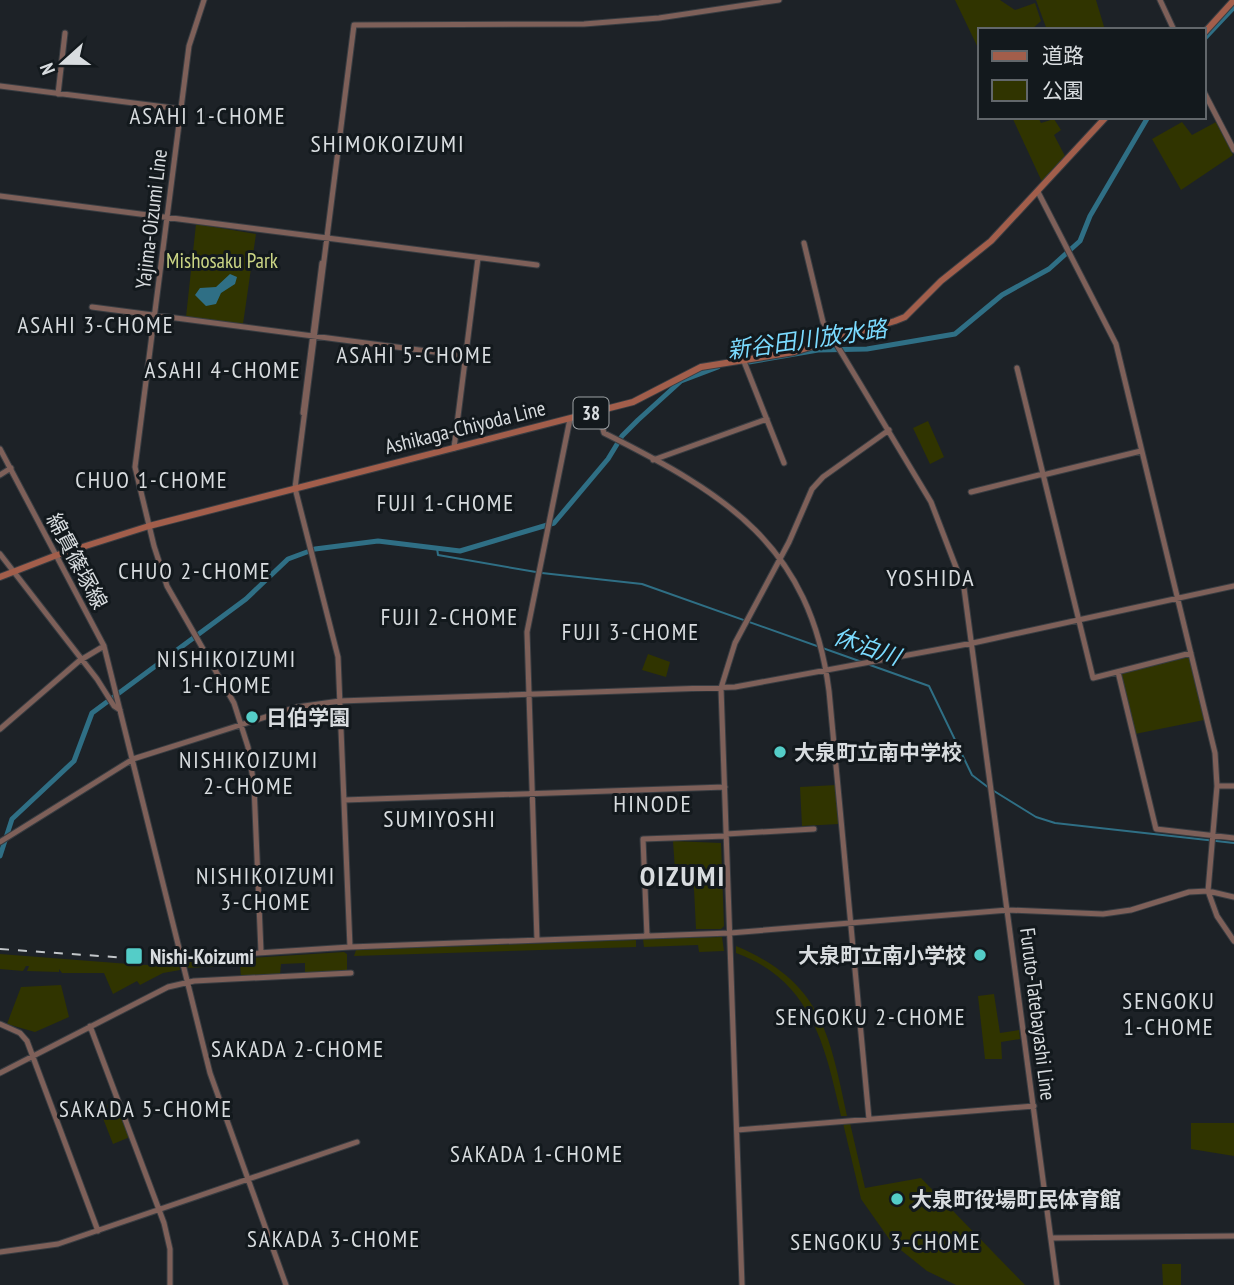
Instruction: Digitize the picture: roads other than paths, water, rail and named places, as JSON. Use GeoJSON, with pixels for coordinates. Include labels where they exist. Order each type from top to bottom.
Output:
{"type":"FeatureCollection","features":[{"type":"Feature","properties":{"kind":"main road"},"geometry":{"type":"LineString","coordinates":[[1206,31],[1234,0]]}},
{"type":"Feature","properties":{"kind":"main road","name":"Ashikaga-Chiyoda Line"},"geometry":{"type":"LineString","coordinates":[[0,577],[57,555],[149,526],[634,402],[701,367],[836,346],[905,317],[941,281],[991,242],[1104,119]]}},
{"type":"Feature","properties":{"kind":"street","name":"Yajima-Oizumi Line"},"geometry":{"type":"LineString","coordinates":[[204,0],[189,46],[135,467],[167,586],[234,703],[241,725],[254,786],[261,953]]}},
{"type":"Feature","properties":{"kind":"street"},"geometry":{"type":"LineString","coordinates":[[350,947],[338,657],[295,488],[354,25],[590,23],[659,18],[779,0]]}},
{"type":"Feature","properties":{"kind":"street"},"geometry":{"type":"LineString","coordinates":[[1160,0],[1173,28]]}},
{"type":"Feature","properties":{"kind":"street"},"geometry":{"type":"LineString","coordinates":[[58,94],[65,33]]}},
{"type":"Feature","properties":{"kind":"street"},"geometry":{"type":"LineString","coordinates":[[0,86],[181,109]]}},
{"type":"Feature","properties":{"kind":"street"},"geometry":{"type":"LineString","coordinates":[[1206,96],[1234,150]]}},
{"type":"Feature","properties":{"kind":"street"},"geometry":{"type":"LineString","coordinates":[[1038,192],[1116,344],[1215,753],[1217,786],[1208,891],[1217,916],[1234,941]]}},
{"type":"Feature","properties":{"kind":"street"},"geometry":{"type":"LineString","coordinates":[[0,196],[537,265]]}},
{"type":"Feature","properties":{"kind":"street"},"geometry":{"type":"LineString","coordinates":[[181,958],[350,947],[730,933],[1009,910],[964,588],[947,536],[928,495],[836,346],[821,314],[804,243]]}},
{"type":"Feature","properties":{"kind":"street"},"geometry":{"type":"LineString","coordinates":[[454,448],[478,258]]}},
{"type":"Feature","properties":{"kind":"street"},"geometry":{"type":"LineString","coordinates":[[92,307],[466,355]]}},
{"type":"Feature","properties":{"kind":"street"},"geometry":{"type":"LineString","coordinates":[[744,362],[784,463]]}},
{"type":"Feature","properties":{"kind":"street"},"geometry":{"type":"LineString","coordinates":[[1017,368],[1093,678],[1191,653]]}},
{"type":"Feature","properties":{"kind":"street"},"geometry":{"type":"LineString","coordinates":[[598,412],[602,431],[724,502],[758,531],[781,558],[806,601],[827,671],[869,1119]]}},
{"type":"Feature","properties":{"kind":"street"},"geometry":{"type":"LineString","coordinates":[[537,940],[527,632],[570,419]]}},
{"type":"Feature","properties":{"kind":"street"},"geometry":{"type":"LineString","coordinates":[[653,460],[766,419]]}},
{"type":"Feature","properties":{"kind":"street"},"geometry":{"type":"LineString","coordinates":[[742,1285],[721,688],[729,659],[817,482],[889,430]]}},
{"type":"Feature","properties":{"kind":"street","name":"綿貫篠塚線"},"geometry":{"type":"LineString","coordinates":[[0,449],[104,646],[116,692],[116,703],[133,759],[212,1080],[286,1285]]}},
{"type":"Feature","properties":{"kind":"street"},"geometry":{"type":"LineString","coordinates":[[971,492],[1141,451]]}},
{"type":"Feature","properties":{"kind":"street"},"geometry":{"type":"LineString","coordinates":[[0,475],[11,468]]}},
{"type":"Feature","properties":{"kind":"street"},"geometry":{"type":"LineString","coordinates":[[0,554],[108,698],[116,703]]}},
{"type":"Feature","properties":{"kind":"street"},"geometry":{"type":"LineString","coordinates":[[4,839],[133,759],[296,707],[340,701],[721,688],[973,643],[1234,586]]}},
{"type":"Feature","properties":{"kind":"street"},"geometry":{"type":"LineString","coordinates":[[0,729],[81,659],[104,646]]}},
{"type":"Feature","properties":{"kind":"street"},"geometry":{"type":"LineString","coordinates":[[1118,672],[1156,829],[1234,838]]}},
{"type":"Feature","properties":{"kind":"street"},"geometry":{"type":"LineString","coordinates":[[1217,786],[1234,786]]}},
{"type":"Feature","properties":{"kind":"street"},"geometry":{"type":"LineString","coordinates":[[344,800],[725,787]]}},
{"type":"Feature","properties":{"kind":"street"},"geometry":{"type":"LineString","coordinates":[[647,936],[643,839],[814,829]]}},
{"type":"Feature","properties":{"kind":"street"},"geometry":{"type":"LineString","coordinates":[[1208,891],[1234,897]]}},
{"type":"Feature","properties":{"kind":"street","name":"Furuto-Tatebayashi Line"},"geometry":{"type":"LineString","coordinates":[[1057,1285],[1009,910],[1112,914],[1182,894],[1208,891]]}},
{"type":"Feature","properties":{"kind":"street"},"geometry":{"type":"LineString","coordinates":[[0,1073],[157,991],[187,982],[351,973]]}},
{"type":"Feature","properties":{"kind":"street"},"geometry":{"type":"LineString","coordinates":[[0,1024],[22,1034],[33,1056],[98,1231]]}},
{"type":"Feature","properties":{"kind":"street"},"geometry":{"type":"LineString","coordinates":[[90,1026],[159,1210],[170,1249],[170,1285]]}},
{"type":"Feature","properties":{"kind":"street"},"geometry":{"type":"LineString","coordinates":[[737,1130],[1034,1106]]}},
{"type":"Feature","properties":{"kind":"street"},"geometry":{"type":"LineString","coordinates":[[0,1252],[44,1248],[357,1142]]}},
{"type":"Feature","properties":{"kind":"street"},"geometry":{"type":"LineString","coordinates":[[1051,1238],[1234,1236]]}},
{"type":"Feature","properties":{"kind":"water"},"geometry":{"type":"Polygon","coordinates":[[[230,274],[237,277],[235,284],[221,293],[216,304],[206,306],[195,295],[200,288],[216,287],[230,274]]]}},
{"type":"Feature","properties":{"kind":"waterway","name":"新谷田川放水路"},"geometry":{"type":"LineString","coordinates":[[1206,37],[1234,7]]}},
{"type":"Feature","properties":{"kind":"waterway","name":"新谷田川放水路"},"geometry":{"type":"LineString","coordinates":[[749,362],[818,350],[867,349],[955,334],[1002,295],[1049,269],[1080,241],[1090,216],[1147,119]]}},
{"type":"Feature","properties":{"kind":"waterway"},"geometry":{"type":"LineString","coordinates":[[0,856],[12,819],[74,761],[92,713],[246,599],[288,559],[315,549],[378,541],[460,551],[554,523],[608,459],[622,436],[638,420],[681,381],[718,367]]}},
{"type":"Feature","properties":{"kind":"waterway","name":"休泊川"},"geometry":{"type":"LineString","coordinates":[[437,548],[438,555],[536,572]]}},
{"type":"Feature","properties":{"kind":"waterway","name":"休泊川"},"geometry":{"type":"LineString","coordinates":[[542,573],[642,584],[862,662]]}},
{"type":"Feature","properties":{"kind":"waterway","name":"休泊川"},"geometry":{"type":"LineString","coordinates":[[870,665],[929,686],[972,775],[989,788]]}},
{"type":"Feature","properties":{"kind":"waterway","name":"休泊川"},"geometry":{"type":"LineString","coordinates":[[994,791],[1036,817],[1055,823],[1234,843]]}},
{"type":"Feature","properties":{"kind":"railway"},"geometry":{"type":"LineString","coordinates":[[0,949],[129,958]]}},
{"type":"Feature","properties":{"kind":"place","name":"日伯学園"},"geometry":{"type":"Point","coordinates":[252,717]}},
{"type":"Feature","properties":{"kind":"place","name":"大泉町立南中学校"},"geometry":{"type":"Point","coordinates":[780,752]}},
{"type":"Feature","properties":{"kind":"place","name":"大泉町立南小学校"},"geometry":{"type":"Point","coordinates":[980,955]}},
{"type":"Feature","properties":{"kind":"place","name":"Nishi-Koizumi"},"geometry":{"type":"Point","coordinates":[134,956]}},
{"type":"Feature","properties":{"kind":"place","name":"大泉町役場町民体育館"},"geometry":{"type":"Point","coordinates":[897,1199]}},
{"type":"Feature","properties":{"kind":"district","name":"ASAHI 1-CHOME"},"geometry":{"type":"Point","coordinates":[208,115]}},
{"type":"Feature","properties":{"kind":"district","name":"SHIMOKOIZUMI"},"geometry":{"type":"Point","coordinates":[388,143]}},
{"type":"Feature","properties":{"kind":"district","name":"ASAHI 3-CHOME"},"geometry":{"type":"Point","coordinates":[96,324]}},
{"type":"Feature","properties":{"kind":"district","name":"ASAHI 5-CHOME"},"geometry":{"type":"Point","coordinates":[415,354]}},
{"type":"Feature","properties":{"kind":"district","name":"ASAHI 4-CHOME"},"geometry":{"type":"Point","coordinates":[223,369]}},
{"type":"Feature","properties":{"kind":"district","name":"CHUO 1-CHOME"},"geometry":{"type":"Point","coordinates":[152,479]}},
{"type":"Feature","properties":{"kind":"district","name":"FUJI 1-CHOME"},"geometry":{"type":"Point","coordinates":[446,502]}},
{"type":"Feature","properties":{"kind":"district","name":"CHUO 2-CHOME"},"geometry":{"type":"Point","coordinates":[195,570]}},
{"type":"Feature","properties":{"kind":"district","name":"YOSHIDA"},"geometry":{"type":"Point","coordinates":[931,577]}},
{"type":"Feature","properties":{"kind":"district","name":"FUJI 2-CHOME"},"geometry":{"type":"Point","coordinates":[450,616]}},
{"type":"Feature","properties":{"kind":"district","name":"FUJI 3-CHOME"},"geometry":{"type":"Point","coordinates":[631,631]}},
{"type":"Feature","properties":{"kind":"district","name":"NISHIKOIZUMI 1-CHOME"},"geometry":{"type":"Point","coordinates":[227,671]}},
{"type":"Feature","properties":{"kind":"district","name":"NISHIKOIZUMI 2-CHOME"},"geometry":{"type":"Point","coordinates":[249,772]}},
{"type":"Feature","properties":{"kind":"district","name":"HINODE"},"geometry":{"type":"Point","coordinates":[653,803]}},
{"type":"Feature","properties":{"kind":"district","name":"SUMIYOSHI"},"geometry":{"type":"Point","coordinates":[440,818]}},
{"type":"Feature","properties":{"kind":"district","name":"OIZUMI"},"geometry":{"type":"Point","coordinates":[683,875]}},
{"type":"Feature","properties":{"kind":"district","name":"NISHIKOIZUMI 3-CHOME"},"geometry":{"type":"Point","coordinates":[266,888]}},
{"type":"Feature","properties":{"kind":"district","name":"SENGOKU 1-CHOME"},"geometry":{"type":"Point","coordinates":[1169,1013]}},
{"type":"Feature","properties":{"kind":"district","name":"SENGOKU 2-CHOME"},"geometry":{"type":"Point","coordinates":[871,1016]}},
{"type":"Feature","properties":{"kind":"district","name":"SAKADA 2-CHOME"},"geometry":{"type":"Point","coordinates":[298,1048]}},
{"type":"Feature","properties":{"kind":"district","name":"SAKADA 5-CHOME"},"geometry":{"type":"Point","coordinates":[146,1108]}},
{"type":"Feature","properties":{"kind":"district","name":"SAKADA 1-CHOME"},"geometry":{"type":"Point","coordinates":[537,1153]}},
{"type":"Feature","properties":{"kind":"district","name":"SAKADA 3-CHOME"},"geometry":{"type":"Point","coordinates":[334,1238]}},
{"type":"Feature","properties":{"kind":"district","name":"SENGOKU 3-CHOME"},"geometry":{"type":"Point","coordinates":[886,1241]}},
{"type":"Feature","properties":{"kind":"park label","name":"Mishosaku Park"},"geometry":{"type":"Point","coordinates":[222,260]}}]}
